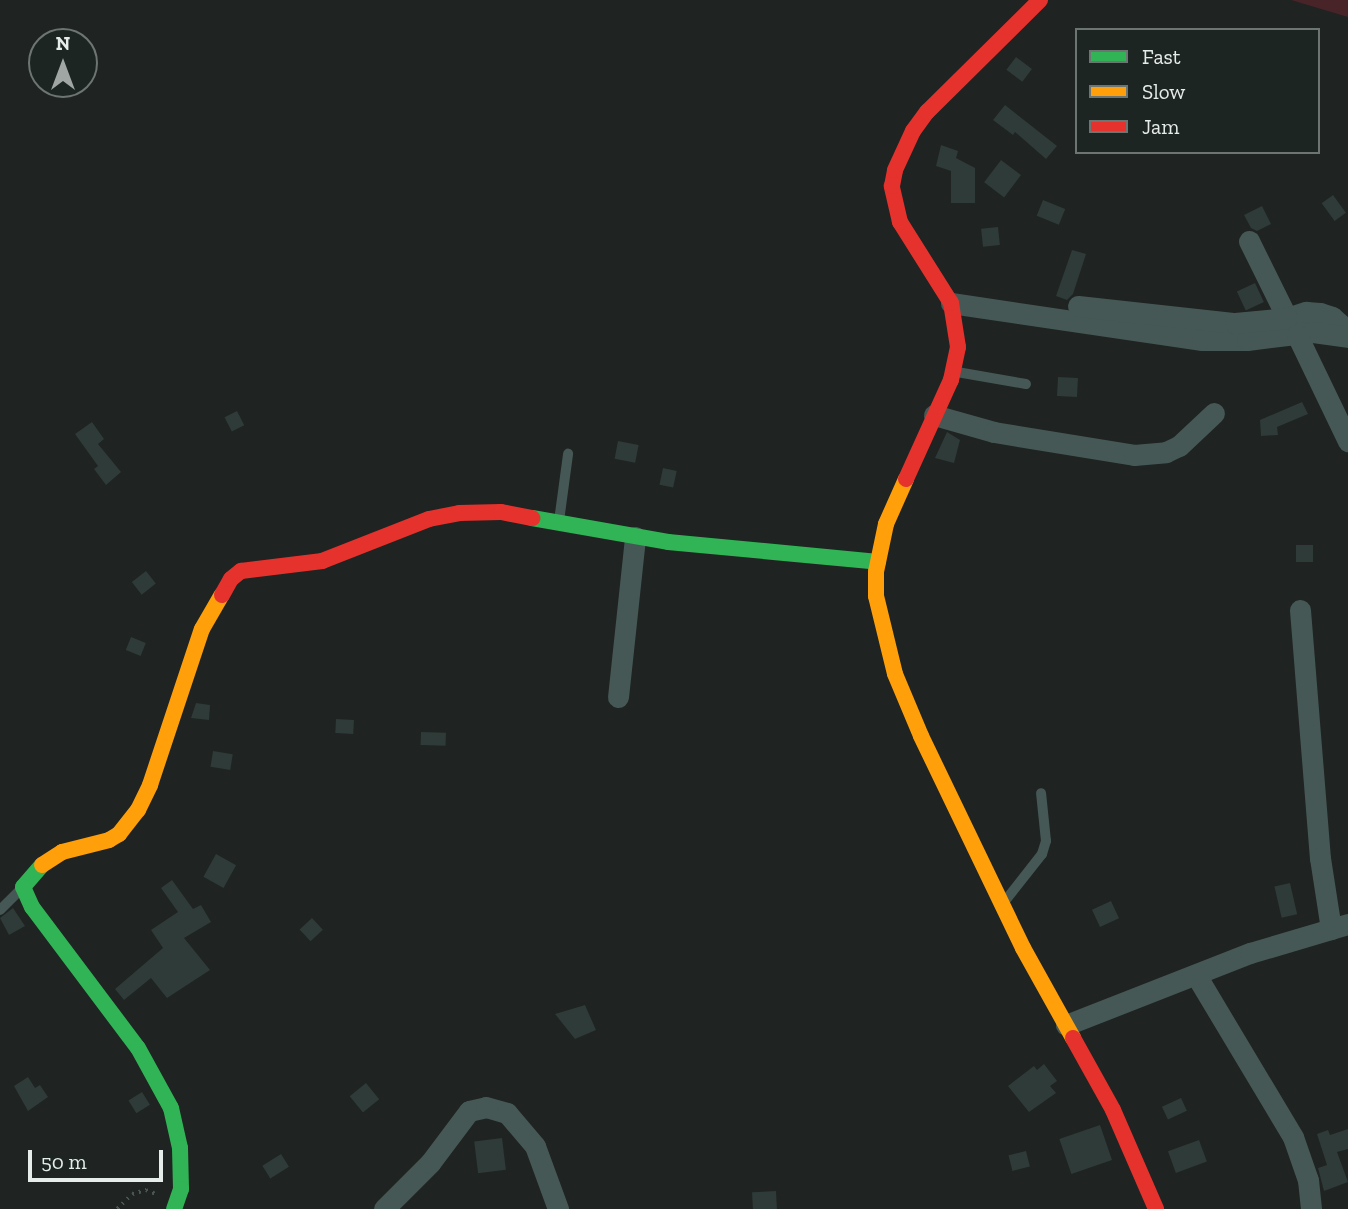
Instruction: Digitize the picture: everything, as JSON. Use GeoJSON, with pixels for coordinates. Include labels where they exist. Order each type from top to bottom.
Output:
{"type":"FeatureCollection","features":[{"type":"Feature","properties":{"kind":"street"},"geometry":{"type":"LineString","coordinates":[[1040,0],[1034,9],[927,112],[913,131],[895,170],[892,186],[900,222],[951,303],[958,339],[954,371],[896,498],[878,562],[876,596],[895,674],[922,736],[1003,904],[1113,1110],[1155,1209]]}},
{"type":"Feature","properties":{"kind":"street"},"geometry":{"type":"LineString","coordinates":[[1249,241],[1348,441]]}},
{"type":"Feature","properties":{"kind":"street"},"geometry":{"type":"LineString","coordinates":[[951,303],[1202,340],[1247,340],[1292,327],[1306,312],[1332,317],[1348,331]]}},
{"type":"Feature","properties":{"kind":"street"},"geometry":{"type":"LineString","coordinates":[[1079,306],[1292,327],[1348,337]]}},
{"type":"Feature","properties":{"kind":"street"},"geometry":{"type":"LineString","coordinates":[[934,415],[995,432],[1134,455],[1166,452],[1180,446],[1214,413]]}},
{"type":"Feature","properties":{"kind":"street"},"geometry":{"type":"LineString","coordinates":[[175,1209],[181,1189],[180,1148],[171,1108],[138,1048],[32,907],[23,887],[44,862],[62,852],[109,840],[119,834],[138,810],[150,785],[202,629],[230,579],[241,571],[322,561],[354,551],[402,527],[459,513],[501,512],[635,537],[734,550],[878,562]]}},
{"type":"Feature","properties":{"kind":"street"},"geometry":{"type":"LineString","coordinates":[[618,696],[635,537]]}},
{"type":"Feature","properties":{"kind":"street"},"geometry":{"type":"LineString","coordinates":[[1066,1025],[1250,953],[1340,926],[1320,858],[1300,610]]}},
{"type":"Feature","properties":{"kind":"street"},"geometry":{"type":"LineString","coordinates":[[1196,975],[1293,1137],[1308,1180],[1311,1209]]}},
{"type":"Feature","properties":{"kind":"street"},"geometry":{"type":"LineString","coordinates":[[384,1209],[430,1163],[469,1111],[486,1107],[507,1113],[535,1146],[558,1209]]}},
{"type":"Feature","properties":{"kind":"lane"},"geometry":{"type":"LineString","coordinates":[[954,371],[1026,384]]}},
{"type":"Feature","properties":{"kind":"lane"},"geometry":{"type":"LineString","coordinates":[[559,524],[568,454]]}},
{"type":"Feature","properties":{"kind":"lane"},"geometry":{"type":"LineString","coordinates":[[1003,904],[1042,854],[1046,841],[1041,793]]}},
{"type":"Feature","properties":{"kind":"lane"},"geometry":{"type":"LineString","coordinates":[[0,911],[23,887]]}},
{"type":"Feature","properties":{"kind":"path"},"geometry":{"type":"LineString","coordinates":[[117,1209],[132,1194],[146,1190],[154,1192],[175,1209]]}},
{"type":"Feature","properties":{"kind":"shaded area"},"geometry":{"type":"Polygon","coordinates":[[[1291,0],[1348,0],[1348,17],[1291,0]]]}},
{"type":"Feature","properties":{"kind":"building"},"geometry":{"type":"Polygon","coordinates":[[[1016,57],[1032,69],[1022,82],[1006,70],[1016,57]]]}},
{"type":"Feature","properties":{"kind":"building"},"geometry":{"type":"Polygon","coordinates":[[[1005,105],[1057,146],[1046,159],[1015,132],[1013,135],[993,120],[1005,105]]]}},
{"type":"Feature","properties":{"kind":"building"},"geometry":{"type":"Polygon","coordinates":[[[941,145],[958,151],[956,158],[975,168],[975,203],[951,203],[951,171],[936,166],[941,145]]]}},
{"type":"Feature","properties":{"kind":"building"},"geometry":{"type":"Polygon","coordinates":[[[1001,160],[1021,175],[1004,197],[984,182],[1001,160]]]}},
{"type":"Feature","properties":{"kind":"building"},"geometry":{"type":"Polygon","coordinates":[[[1333,195],[1346,213],[1335,221],[1322,203],[1333,195]]]}},
{"type":"Feature","properties":{"kind":"building"},"geometry":{"type":"Polygon","coordinates":[[[1043,200],[1065,209],[1059,225],[1037,216],[1043,200]]]}},
{"type":"Feature","properties":{"kind":"building"},"geometry":{"type":"Polygon","coordinates":[[[1262,206],[1271,224],[1257,231],[1251,228],[1244,215],[1262,206]]]}},
{"type":"Feature","properties":{"kind":"building"},"geometry":{"type":"Polygon","coordinates":[[[998,227],[1000,245],[983,247],[981,229],[998,227]]]}},
{"type":"Feature","properties":{"kind":"building"},"geometry":{"type":"Polygon","coordinates":[[[1072,250],[1086,254],[1073,294],[1067,300],[1056,296],[1072,250]]]}},
{"type":"Feature","properties":{"kind":"building"},"geometry":{"type":"Polygon","coordinates":[[[1255,283],[1264,302],[1246,310],[1237,291],[1255,283]]]}},
{"type":"Feature","properties":{"kind":"building"},"geometry":{"type":"Polygon","coordinates":[[[1058,377],[1078,378],[1077,397],[1057,396],[1058,377]]]}},
{"type":"Feature","properties":{"kind":"building"},"geometry":{"type":"Polygon","coordinates":[[[1302,402],[1308,414],[1277,427],[1278,435],[1261,436],[1260,420],[1302,402]]]}},
{"type":"Feature","properties":{"kind":"building"},"geometry":{"type":"Polygon","coordinates":[[[237,411],[244,425],[232,432],[225,417],[237,411]]]}},
{"type":"Feature","properties":{"kind":"building"},"geometry":{"type":"Polygon","coordinates":[[[92,422],[104,439],[98,444],[121,472],[106,485],[94,469],[98,466],[75,434],[92,422]]]}},
{"type":"Feature","properties":{"kind":"building"},"geometry":{"type":"Polygon","coordinates":[[[947,432],[960,440],[954,463],[935,458],[947,432]]]}},
{"type":"Feature","properties":{"kind":"building"},"geometry":{"type":"Polygon","coordinates":[[[618,441],[639,445],[635,463],[615,459],[618,441]]]}},
{"type":"Feature","properties":{"kind":"building"},"geometry":{"type":"Polygon","coordinates":[[[663,468],[677,471],[673,488],[659,485],[663,468]]]}},
{"type":"Feature","properties":{"kind":"building"},"geometry":{"type":"Polygon","coordinates":[[[1296,545],[1313,545],[1313,562],[1296,562],[1296,545]]]}},
{"type":"Feature","properties":{"kind":"building"},"geometry":{"type":"Polygon","coordinates":[[[146,571],[156,584],[142,595],[132,582],[146,571]]]}},
{"type":"Feature","properties":{"kind":"building"},"geometry":{"type":"Polygon","coordinates":[[[131,637],[146,643],[141,656],[126,650],[131,637]]]}},
{"type":"Feature","properties":{"kind":"building"},"geometry":{"type":"Polygon","coordinates":[[[196,703],[210,705],[209,720],[191,718],[196,703]]]}},
{"type":"Feature","properties":{"kind":"building"},"geometry":{"type":"Polygon","coordinates":[[[336,719],[354,720],[353,734],[335,733],[336,719]]]}},
{"type":"Feature","properties":{"kind":"building"},"geometry":{"type":"Polygon","coordinates":[[[421,732],[446,733],[446,746],[421,745],[421,732]]]}},
{"type":"Feature","properties":{"kind":"building"},"geometry":{"type":"Polygon","coordinates":[[[213,751],[233,754],[230,770],[210,767],[213,751]]]}},
{"type":"Feature","properties":{"kind":"building"},"geometry":{"type":"Polygon","coordinates":[[[216,854],[236,865],[224,888],[203,877],[216,854]]]}},
{"type":"Feature","properties":{"kind":"building"},"geometry":{"type":"Polygon","coordinates":[[[172,880],[193,909],[201,905],[211,922],[184,938],[210,970],[167,998],[151,978],[124,1000],[115,989],[163,948],[151,930],[178,912],[161,888],[172,880]]]}},
{"type":"Feature","properties":{"kind":"building"},"geometry":{"type":"Polygon","coordinates":[[[1290,883],[1297,914],[1282,918],[1274,887],[1290,883]]]}},
{"type":"Feature","properties":{"kind":"building"},"geometry":{"type":"Polygon","coordinates":[[[1111,901],[1119,918],[1100,927],[1092,910],[1111,901]]]}},
{"type":"Feature","properties":{"kind":"building"},"geometry":{"type":"Polygon","coordinates":[[[13,908],[25,926],[9,935],[0,918],[13,908]]]}},
{"type":"Feature","properties":{"kind":"building"},"geometry":{"type":"Polygon","coordinates":[[[312,918],[323,930],[310,941],[300,930],[312,918]]]}},
{"type":"Feature","properties":{"kind":"building"},"geometry":{"type":"Polygon","coordinates":[[[585,1005],[596,1030],[575,1039],[555,1014],[585,1005]]]}},
{"type":"Feature","properties":{"kind":"building"},"geometry":{"type":"Polygon","coordinates":[[[1044,1064],[1057,1081],[1050,1086],[1056,1093],[1029,1112],[1008,1086],[1034,1066],[1037,1070],[1044,1064]]]}},
{"type":"Feature","properties":{"kind":"building"},"geometry":{"type":"Polygon","coordinates":[[[28,1077],[35,1088],[40,1085],[48,1097],[28,1111],[14,1086],[28,1077]]]}},
{"type":"Feature","properties":{"kind":"building"},"geometry":{"type":"Polygon","coordinates":[[[366,1083],[379,1099],[363,1113],[350,1096],[366,1083]]]}},
{"type":"Feature","properties":{"kind":"building"},"geometry":{"type":"Polygon","coordinates":[[[142,1092],[150,1105],[136,1113],[128,1100],[142,1092]]]}},
{"type":"Feature","properties":{"kind":"building"},"geometry":{"type":"Polygon","coordinates":[[[1181,1098],[1187,1111],[1168,1120],[1162,1107],[1181,1098]]]}},
{"type":"Feature","properties":{"kind":"building"},"geometry":{"type":"Polygon","coordinates":[[[1100,1125],[1112,1160],[1071,1174],[1059,1139],[1100,1125]]]}},
{"type":"Feature","properties":{"kind":"building"},"geometry":{"type":"Polygon","coordinates":[[[1348,1129],[1348,1149],[1337,1152],[1348,1182],[1324,1191],[1318,1168],[1327,1165],[1317,1134],[1328,1130],[1330,1135],[1348,1129]]]}},
{"type":"Feature","properties":{"kind":"building"},"geometry":{"type":"Polygon","coordinates":[[[502,1138],[506,1170],[478,1173],[474,1141],[502,1138]]]}},
{"type":"Feature","properties":{"kind":"building"},"geometry":{"type":"Polygon","coordinates":[[[1199,1140],[1207,1162],[1176,1173],[1168,1151],[1199,1140]]]}},
{"type":"Feature","properties":{"kind":"building"},"geometry":{"type":"Polygon","coordinates":[[[1026,1151],[1030,1167],[1012,1171],[1009,1155],[1026,1151]]]}},
{"type":"Feature","properties":{"kind":"building"},"geometry":{"type":"Polygon","coordinates":[[[281,1154],[289,1167],[270,1178],[262,1166],[281,1154]]]}},
{"type":"Feature","properties":{"kind":"building"},"geometry":{"type":"Polygon","coordinates":[[[776,1191],[777,1209],[753,1209],[752,1192],[776,1191]]]}},
{"type":"Feature","properties":{"kind":"traffic: fast"},"geometry":{"type":"LineString","coordinates":[[532,518],[668,542],[878,562]]}},
{"type":"Feature","properties":{"kind":"traffic: fast"},"geometry":{"type":"LineString","coordinates":[[42,865],[23,887],[32,907],[138,1048],[171,1108],[180,1148],[181,1189],[174,1209]]}},
{"type":"Feature","properties":{"kind":"traffic: slow"},"geometry":{"type":"LineString","coordinates":[[906,479],[886,524],[876,572],[876,596],[895,674],[921,736],[1023,948],[1073,1038]]}},
{"type":"Feature","properties":{"kind":"traffic: slow"},"geometry":{"type":"LineString","coordinates":[[42,865],[62,852],[109,840],[119,834],[138,810],[150,785],[202,629],[222,595]]}},
{"type":"Feature","properties":{"kind":"traffic: jam"},"geometry":{"type":"LineString","coordinates":[[906,479],[951,380],[958,347],[951,303],[900,222],[892,186],[895,170],[913,131],[927,112],[1040,0]]}},
{"type":"Feature","properties":{"kind":"traffic: jam"},"geometry":{"type":"LineString","coordinates":[[222,595],[231,579],[241,571],[322,561],[429,519],[459,513],[501,512],[532,518]]}},
{"type":"Feature","properties":{"kind":"traffic: jam"},"geometry":{"type":"LineString","coordinates":[[1073,1038],[1113,1110],[1156,1209]]}}]}
